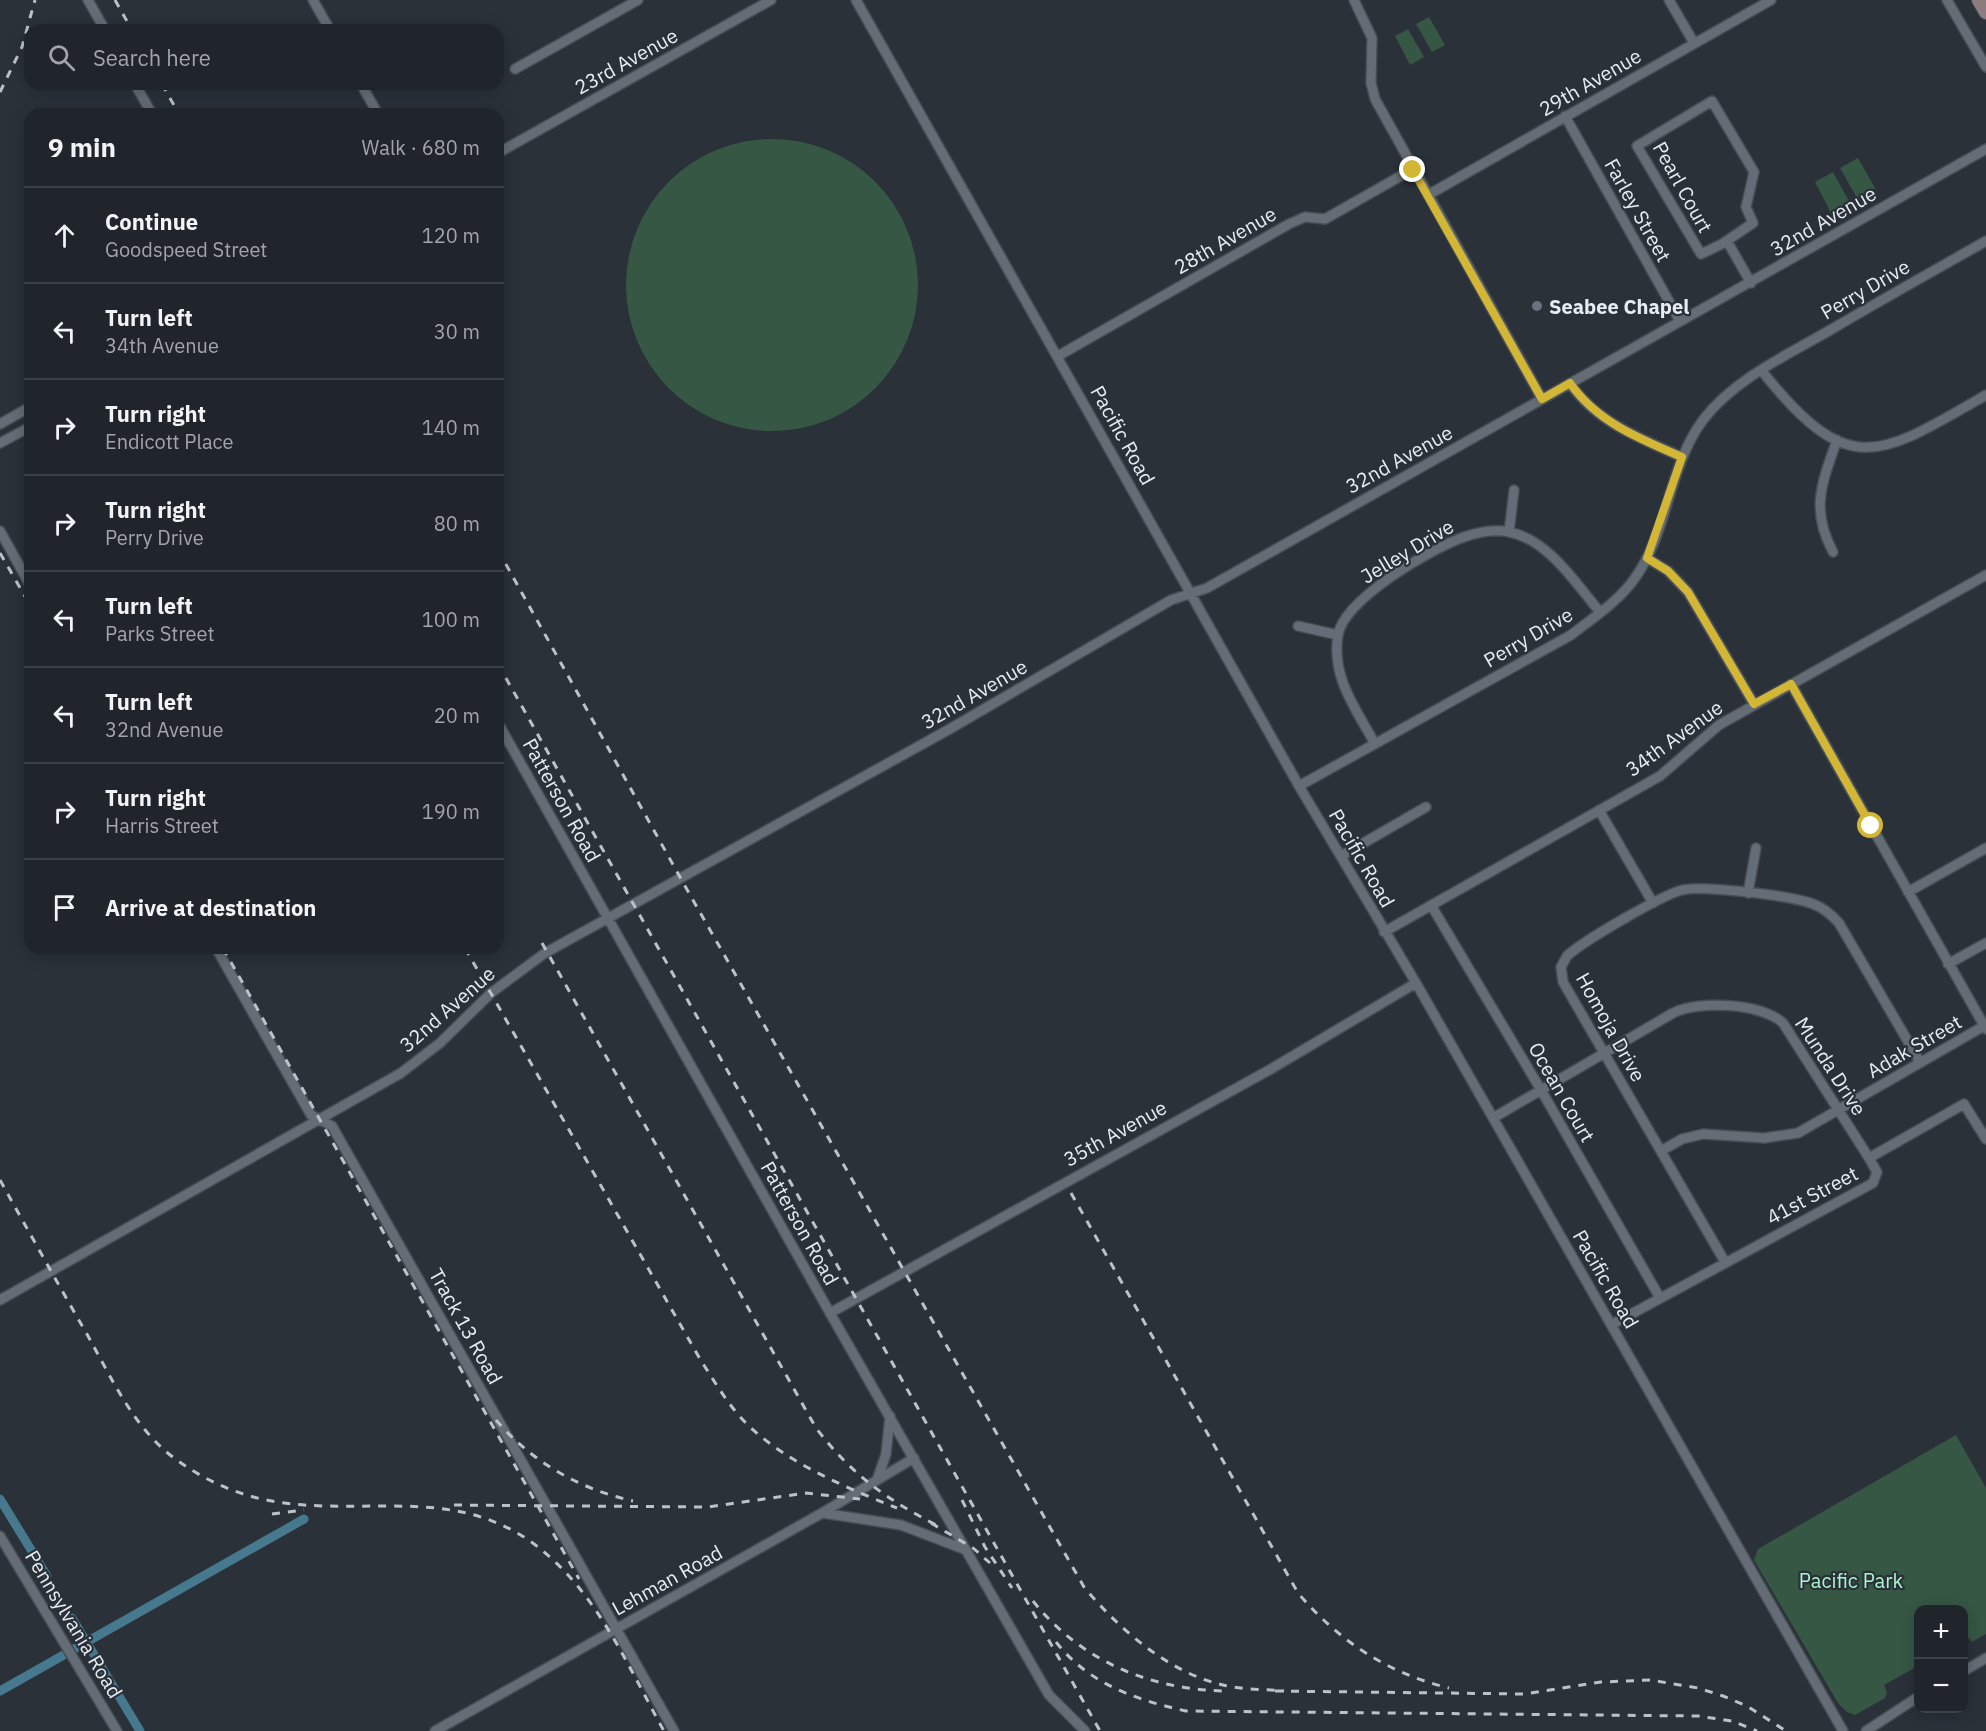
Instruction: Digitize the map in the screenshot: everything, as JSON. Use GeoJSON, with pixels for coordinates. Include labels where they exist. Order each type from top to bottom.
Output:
{"type":"FeatureCollection","features":[{"type":"Feature","properties":{"kind":"main road"},"geometry":{"type":"LineString","coordinates":[[1979,0],[1986,12]]}},
{"type":"Feature","properties":{"kind":"street"},"geometry":{"type":"LineString","coordinates":[[88,0],[102,24]]}},
{"type":"Feature","properties":{"kind":"street"},"geometry":{"type":"LineString","coordinates":[[313,0],[327,24]]}},
{"type":"Feature","properties":{"kind":"street"},"geometry":{"type":"LineString","coordinates":[[514,69],[638,0]]}},
{"type":"Feature","properties":{"kind":"street","name":"23rd Avenue"},"geometry":{"type":"LineString","coordinates":[[504,150],[771,0]]}},
{"type":"Feature","properties":{"kind":"street","name":"Pacific Road"},"geometry":{"type":"LineString","coordinates":[[856,0],[1299,786],[1384,932],[1416,982],[1843,1731]]}},
{"type":"Feature","properties":{"kind":"street"},"geometry":{"type":"LineString","coordinates":[[1354,0],[1371,38],[1371,83],[1375,99],[1542,399]]}},
{"type":"Feature","properties":{"kind":"street"},"geometry":{"type":"LineString","coordinates":[[1670,0],[1694,44]]}},
{"type":"Feature","properties":{"kind":"street","name":"29th Avenue"},"geometry":{"type":"LineString","coordinates":[[1428,195],[1771,0]]}},
{"type":"Feature","properties":{"kind":"street"},"geometry":{"type":"LineString","coordinates":[[1947,0],[1986,67]]}},
{"type":"Feature","properties":{"kind":"street"},"geometry":{"type":"LineString","coordinates":[[138,90],[149,108]]}},
{"type":"Feature","properties":{"kind":"street"},"geometry":{"type":"LineString","coordinates":[[364,90],[375,108]]}},
{"type":"Feature","properties":{"kind":"street","name":"Pearl Court"},"geometry":{"type":"LineString","coordinates":[[1708,102],[1715,103],[1754,172],[1746,207],[1753,223],[1727,241],[1704,253],[1697,252],[1637,146],[1708,102]]}},
{"type":"Feature","properties":{"kind":"street","name":"Farley Street"},"geometry":{"type":"LineString","coordinates":[[1565,116],[1680,321]]}},
{"type":"Feature","properties":{"kind":"street","name":"32nd Avenue"},"geometry":{"type":"LineString","coordinates":[[0,1300],[320,1119],[420,1059],[520,970],[545,953],[938,736],[1171,600],[1208,588],[1986,149]]}},
{"type":"Feature","properties":{"kind":"street","name":"28th Avenue"},"geometry":{"type":"LineString","coordinates":[[1058,356],[1289,224],[1303,217],[1325,219],[1413,170]]}},
{"type":"Feature","properties":{"kind":"street","name":"Pearl Court"},"geometry":{"type":"LineString","coordinates":[[1727,241],[1751,283]]}},
{"type":"Feature","properties":{"kind":"street","name":"Perry Drive"},"geometry":{"type":"LineString","coordinates":[[1299,786],[1571,635],[1600,612],[1624,591],[1647,558],[1682,457],[1705,417],[1761,370],[1986,241]]}},
{"type":"Feature","properties":{"kind":"street"},"geometry":{"type":"LineString","coordinates":[[1761,370],[1798,414],[1837,440],[1854,448],[1879,448],[1927,429],[1986,395]]}},
{"type":"Feature","properties":{"kind":"street"},"geometry":{"type":"LineString","coordinates":[[1570,383],[1590,407],[1607,420],[1647,442],[1682,457]]}},
{"type":"Feature","properties":{"kind":"street"},"geometry":{"type":"LineString","coordinates":[[0,424],[24,410]]}},
{"type":"Feature","properties":{"kind":"street"},"geometry":{"type":"LineString","coordinates":[[0,443],[24,430]]}},
{"type":"Feature","properties":{"kind":"street"},"geometry":{"type":"LineString","coordinates":[[1833,552],[1822,529],[1819,496],[1837,440]]}},
{"type":"Feature","properties":{"kind":"street"},"geometry":{"type":"LineString","coordinates":[[1509,532],[1514,489]]}},
{"type":"Feature","properties":{"kind":"street"},"geometry":{"type":"LineString","coordinates":[[0,531],[24,574]]}},
{"type":"Feature","properties":{"kind":"street","name":"Jelley Drive"},"geometry":{"type":"LineString","coordinates":[[1375,744],[1342,683],[1337,663],[1338,635],[1345,618],[1359,600],[1399,572],[1466,536],[1485,532],[1509,532],[1531,541],[1545,551],[1600,612]]}},
{"type":"Feature","properties":{"kind":"street"},"geometry":{"type":"LineString","coordinates":[[1647,558],[1668,571],[1688,592],[1754,704]]}},
{"type":"Feature","properties":{"kind":"street","name":"34th Avenue"},"geometry":{"type":"LineString","coordinates":[[1384,932],[1665,773],[1709,733],[1754,704],[1986,575]]}},
{"type":"Feature","properties":{"kind":"street"},"geometry":{"type":"LineString","coordinates":[[1298,626],[1338,635]]}},
{"type":"Feature","properties":{"kind":"street"},"geometry":{"type":"LineString","coordinates":[[1791,684],[1985,1027]]}},
{"type":"Feature","properties":{"kind":"street","name":"Patterson Road"},"geometry":{"type":"LineString","coordinates":[[504,734],[830,1313],[1050,1695],[1085,1731]]}},
{"type":"Feature","properties":{"kind":"street"},"geometry":{"type":"LineString","coordinates":[[1341,856],[1426,807]]}},
{"type":"Feature","properties":{"kind":"street"},"geometry":{"type":"LineString","coordinates":[[1599,810],[1653,903]]}},
{"type":"Feature","properties":{"kind":"street"},"geometry":{"type":"LineString","coordinates":[[1908,892],[1986,848]]}},
{"type":"Feature","properties":{"kind":"street"},"geometry":{"type":"LineString","coordinates":[[1748,893],[1756,849]]}},
{"type":"Feature","properties":{"kind":"street","name":"Homoja Drive"},"geometry":{"type":"LineString","coordinates":[[1725,1262],[1563,982],[1563,962],[1571,952],[1653,903],[1676,892],[1691,889],[1748,893],[1804,901],[1831,914],[1842,927],[1920,1062]]}},
{"type":"Feature","properties":{"kind":"street","name":"Ocean Court"},"geometry":{"type":"LineString","coordinates":[[1431,905],[1541,1090],[1660,1298]]}},
{"type":"Feature","properties":{"kind":"street"},"geometry":{"type":"LineString","coordinates":[[1948,964],[1986,943]]}},
{"type":"Feature","properties":{"kind":"street","name":"Track 13 Road"},"geometry":{"type":"LineString","coordinates":[[219,954],[311,1115],[332,1126],[674,1731]]}},
{"type":"Feature","properties":{"kind":"street","name":"35th Avenue"},"geometry":{"type":"LineString","coordinates":[[830,1313],[1271,1069],[1416,982]]}},
{"type":"Feature","properties":{"kind":"street","name":"Munda Drive"},"geometry":{"type":"LineString","coordinates":[[1493,1118],[1673,1013],[1707,1004],[1761,1011],[1777,1018],[1787,1028],[1869,1158]]}},
{"type":"Feature","properties":{"kind":"street","name":"Adak Street"},"geometry":{"type":"LineString","coordinates":[[1661,1151],[1682,1139],[1703,1134],[1764,1138],[1788,1136],[1807,1130],[1920,1062],[1985,1027]]}},
{"type":"Feature","properties":{"kind":"street","name":"41st Street"},"geometry":{"type":"LineString","coordinates":[[1611,1325],[1873,1183],[1876,1172],[1869,1158],[1964,1104],[1986,1139]]}},
{"type":"Feature","properties":{"kind":"street"},"geometry":{"type":"LineString","coordinates":[[877,1480],[886,1454],[890,1416]]}},
{"type":"Feature","properties":{"kind":"street","name":"Lehman Road"},"geometry":{"type":"LineString","coordinates":[[435,1731],[822,1513],[914,1458]]}},
{"type":"Feature","properties":{"kind":"street"},"geometry":{"type":"LineString","coordinates":[[822,1513],[901,1525],[966,1550]]}},
{"type":"Feature","properties":{"kind":"street","name":"Pennsylvania Road"},"geometry":{"type":"LineString","coordinates":[[0,1536],[117,1731]]}},
{"type":"Feature","properties":{"kind":"street"},"geometry":{"type":"LineString","coordinates":[[1968,1669],[1986,1658]]}},
{"type":"Feature","properties":{"kind":"street"},"geometry":{"type":"LineString","coordinates":[[1866,1731],[1914,1700]]}},
{"type":"Feature","properties":{"kind":"green space"},"geometry":{"type":"Polygon","coordinates":[[[1429,17],[1445,45],[1432,52],[1416,24],[1429,17]]]}},
{"type":"Feature","properties":{"kind":"green space"},"geometry":{"type":"Polygon","coordinates":[[[1408,29],[1424,57],[1410,65],[1395,36],[1408,29]]]}},
{"type":"Feature","properties":{"kind":"green space"},"geometry":{"type":"Polygon","coordinates":[[[772,139],[814,145],[841,156],[865,172],[885,192],[901,216],[912,243],[918,285],[912,327],[901,354],[885,378],[865,398],[841,414],[814,425],[772,431],[730,425],[703,414],[679,398],[659,378],[643,354],[632,327],[626,285],[632,243],[643,216],[659,192],[679,172],[703,156],[730,145],[772,139]]]}},
{"type":"Feature","properties":{"kind":"green space"},"geometry":{"type":"Polygon","coordinates":[[[1858,158],[1875,188],[1857,198],[1840,168],[1858,158]]]}},
{"type":"Feature","properties":{"kind":"green space"},"geometry":{"type":"Polygon","coordinates":[[[1833,172],[1850,203],[1831,213],[1815,182],[1833,172]]]}},
{"type":"Feature","properties":{"kind":"green space","name":"Pacific Park"},"geometry":{"type":"Polygon","coordinates":[[[1956,1435],[1986,1488],[1986,1634],[1972,1642],[1968,1638],[1968,1605],[1914,1605],[1914,1668],[1884,1685],[1887,1692],[1885,1698],[1855,1715],[1847,1712],[1838,1703],[1754,1560],[1758,1549],[1956,1435]]]}},
{"type":"Feature","properties":{"kind":"waterway"},"geometry":{"type":"LineString","coordinates":[[0,1499],[47,1576]]}},
{"type":"Feature","properties":{"kind":"waterway"},"geometry":{"type":"LineString","coordinates":[[0,1691],[304,1519]]}},
{"type":"Feature","properties":{"kind":"waterway"},"geometry":{"type":"LineString","coordinates":[[72,1618],[140,1731]]}},
{"type":"Feature","properties":{"kind":"railway"},"geometry":{"type":"LineString","coordinates":[[28,24],[35,0]]}},
{"type":"Feature","properties":{"kind":"railway"},"geometry":{"type":"LineString","coordinates":[[115,0],[129,24]]}},
{"type":"Feature","properties":{"kind":"railway"},"geometry":{"type":"LineString","coordinates":[[0,92],[24,40]]}},
{"type":"Feature","properties":{"kind":"railway"},"geometry":{"type":"LineString","coordinates":[[165,90],[176,108]]}},
{"type":"Feature","properties":{"kind":"railway"},"geometry":{"type":"LineString","coordinates":[[0,553],[24,595]]}},
{"type":"Feature","properties":{"kind":"railway"},"geometry":{"type":"LineString","coordinates":[[504,561],[681,879],[1084,1587],[1129,1633],[1183,1671],[1231,1687],[1284,1691]]}},
{"type":"Feature","properties":{"kind":"railway"},"geometry":{"type":"LineString","coordinates":[[504,675],[1100,1731]]}},
{"type":"Feature","properties":{"kind":"railway"},"geometry":{"type":"LineString","coordinates":[[542,943],[816,1428],[829,1445],[857,1473],[886,1496],[938,1526]]}},
{"type":"Feature","properties":{"kind":"railway"},"geometry":{"type":"LineString","coordinates":[[226,954],[579,1579]]}},
{"type":"Feature","properties":{"kind":"railway"},"geometry":{"type":"LineString","coordinates":[[468,954],[700,1359],[729,1403],[749,1426],[782,1452],[819,1474],[897,1508]]}},
{"type":"Feature","properties":{"kind":"railway"},"geometry":{"type":"LineString","coordinates":[[0,1180],[125,1402],[147,1432],[174,1458],[198,1474],[249,1496],[313,1506],[419,1507],[453,1510],[487,1519],[519,1534],[551,1558],[586,1596],[614,1640],[664,1731]]}},
{"type":"Feature","properties":{"kind":"railway"},"geometry":{"type":"LineString","coordinates":[[1071,1193],[1298,1593],[1330,1626],[1366,1653],[1405,1674],[1449,1688]]}},
{"type":"Feature","properties":{"kind":"railway"},"geometry":{"type":"LineString","coordinates":[[496,1420],[525,1449],[558,1472],[594,1489],[633,1501]]}},
{"type":"Feature","properties":{"kind":"railway"},"geometry":{"type":"LineString","coordinates":[[454,1505],[708,1507],[806,1493],[860,1499]]}},
{"type":"Feature","properties":{"kind":"railway"},"geometry":{"type":"LineString","coordinates":[[962,1500],[985,1547],[1012,1588]]}},
{"type":"Feature","properties":{"kind":"railway"},"geometry":{"type":"LineString","coordinates":[[272,1514],[304,1510]]}},
{"type":"Feature","properties":{"kind":"railway"},"geometry":{"type":"LineString","coordinates":[[931,1523],[973,1548],[990,1563]]}},
{"type":"Feature","properties":{"kind":"railway"},"geometry":{"type":"LineString","coordinates":[[1033,1601],[1073,1641],[1120,1668],[1172,1685],[1227,1691]]}},
{"type":"Feature","properties":{"kind":"railway"},"geometry":{"type":"LineString","coordinates":[[1056,1642],[1069,1657],[1098,1679],[1132,1695],[1186,1711],[1698,1716],[1732,1721],[1757,1731]]}},
{"type":"Feature","properties":{"kind":"railway"},"geometry":{"type":"LineString","coordinates":[[1275,1691],[1525,1694],[1601,1682],[1650,1680],[1698,1688],[1723,1696],[1747,1706],[1786,1731]]}},
{"type":"Feature","properties":{"kind":"place","name":"Seabee Chapel"},"geometry":{"type":"Point","coordinates":[1537,306]}},
{"type":"Feature","properties":{"kind":"route"},"geometry":{"type":"LineString","coordinates":[[1413,170],[1542,399],[1570,383],[1590,407],[1607,420],[1647,442],[1682,457],[1647,558],[1668,571],[1688,592],[1754,704],[1791,684],[1871,826]]}}]}
